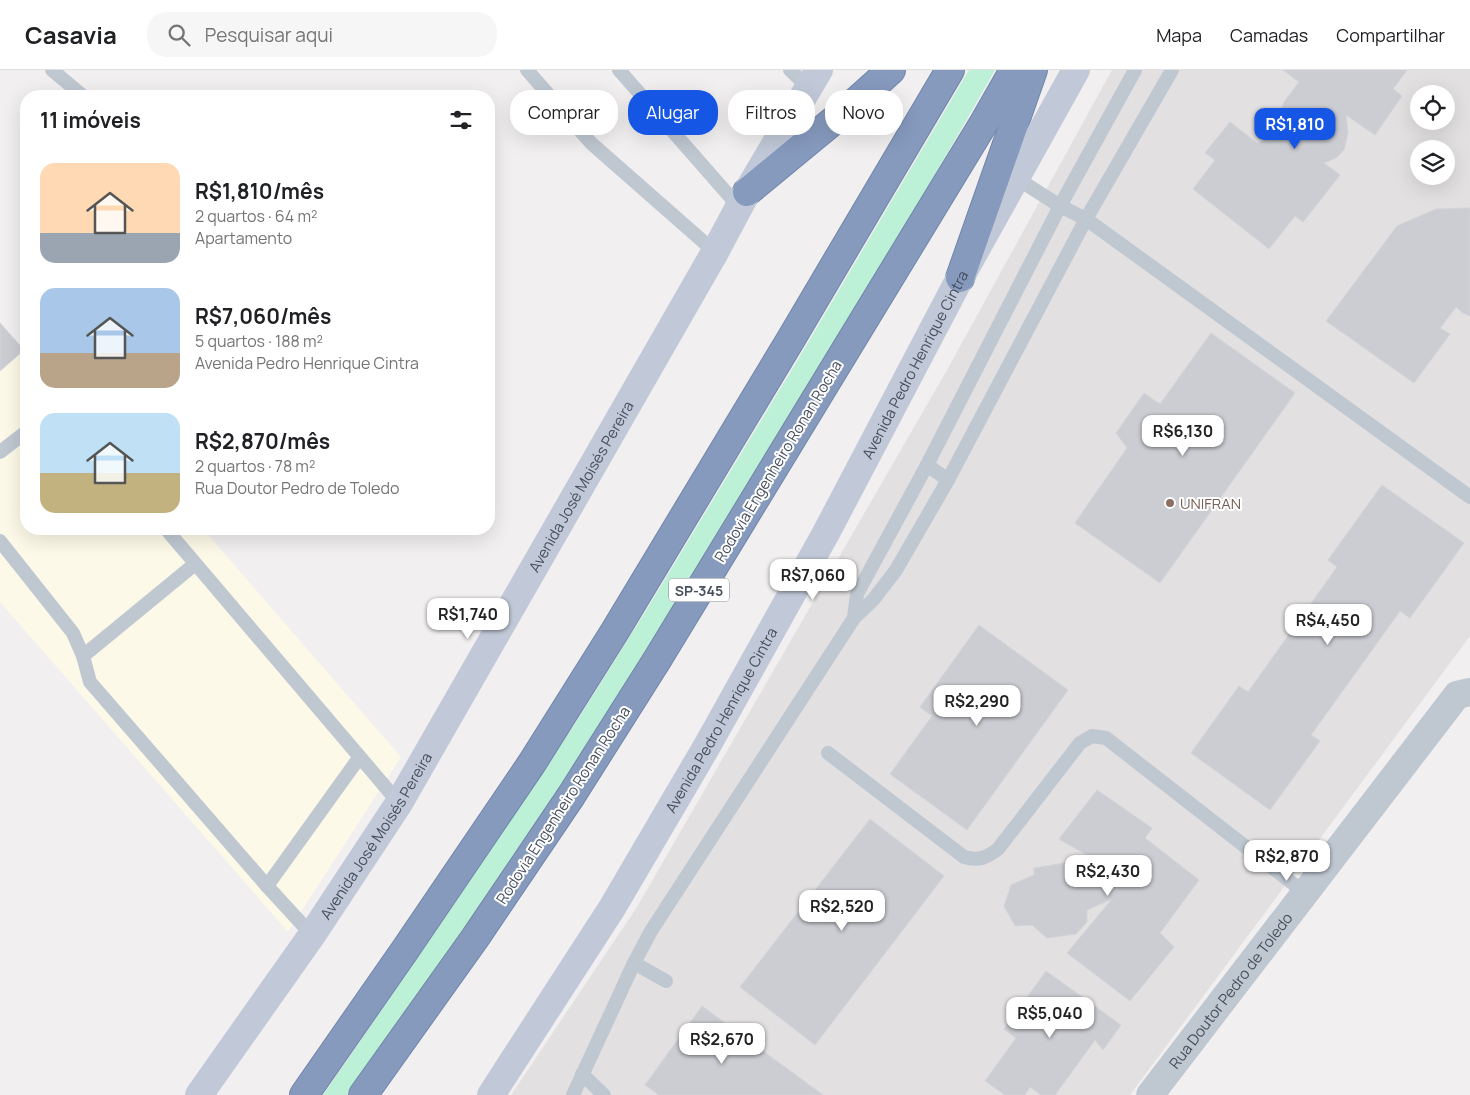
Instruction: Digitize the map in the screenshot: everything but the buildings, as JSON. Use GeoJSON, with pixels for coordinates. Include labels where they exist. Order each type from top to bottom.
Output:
{"type":"FeatureCollection","features":[{"type":"Feature","properties":{"kind":"highway"},"geometry":{"type":"LineString","coordinates":[[743,200],[891,70]]}},
{"type":"Feature","properties":{"kind":"highway","name":"SP-345"},"geometry":{"type":"LineString","coordinates":[[304,1095],[532,762],[610,639],[950,70]]}},
{"type":"Feature","properties":{"kind":"highway","name":"Rodovia Engenheiro Ronan Rocha"},"geometry":{"type":"LineString","coordinates":[[363,1095],[475,938],[581,780],[657,660],[985,121],[1014,70]]}},
{"type":"Feature","properties":{"kind":"highway"},"geometry":{"type":"LineString","coordinates":[[960,278],[1033,70]]}},
{"type":"Feature","properties":{"kind":"street","name":"Avenida Pedro Henrique Cintra"},"geometry":{"type":"LineString","coordinates":[[491,1095],[612,908],[707,746],[826,534],[960,278],[1076,70]]}},
{"type":"Feature","properties":{"kind":"street","name":"Avenida José Moisés Pereira"},"geometry":{"type":"LineString","coordinates":[[199,1095],[312,935],[399,803],[715,252],[806,76]]}},
{"type":"Feature","properties":{"kind":"street","name":"Rua Doutor Pedro de Toledo"},"geometry":{"type":"LineString","coordinates":[[1150,1095],[1305,893],[1463,694]]}},
{"type":"Feature","properties":{"kind":"lane"},"geometry":{"type":"LineString","coordinates":[[52,70],[76,90]]}},
{"type":"Feature","properties":{"kind":"lane"},"geometry":{"type":"LineString","coordinates":[[527,70],[591,143],[715,252]]}},
{"type":"Feature","properties":{"kind":"lane"},"geometry":{"type":"LineString","coordinates":[[619,70],[743,200]]}},
{"type":"Feature","properties":{"kind":"lane"},"geometry":{"type":"LineString","coordinates":[[854,618],[857,594],[927,464],[1060,206],[1135,70]]}},
{"type":"Feature","properties":{"kind":"lane"},"geometry":{"type":"LineString","coordinates":[[573,1095],[634,963],[651,931],[854,618],[873,600],[896,570],[948,480],[1086,219],[1172,70]]}},
{"type":"Feature","properties":{"kind":"lane"},"geometry":{"type":"LineString","coordinates":[[1016,178],[1060,206],[1086,219],[1470,497]]}},
{"type":"Feature","properties":{"kind":"lane"},"geometry":{"type":"LineString","coordinates":[[0,452],[20,437]]}},
{"type":"Feature","properties":{"kind":"lane"},"geometry":{"type":"LineString","coordinates":[[927,464],[948,480]]}},
{"type":"Feature","properties":{"kind":"lane"},"geometry":{"type":"LineString","coordinates":[[171,535],[399,803]]}},
{"type":"Feature","properties":{"kind":"lane"},"geometry":{"type":"LineString","coordinates":[[0,541],[73,632],[83,656],[90,682],[267,886],[312,935]]}},
{"type":"Feature","properties":{"kind":"lane"},"geometry":{"type":"LineString","coordinates":[[83,656],[195,564]]}},
{"type":"Feature","properties":{"kind":"lane"},"geometry":{"type":"LineString","coordinates":[[828,753],[964,857],[975,860],[985,858],[998,849],[1080,743],[1092,736],[1106,738],[1305,893]]}},
{"type":"Feature","properties":{"kind":"lane"},"geometry":{"type":"LineString","coordinates":[[267,886],[359,758]]}},
{"type":"Feature","properties":{"kind":"lane"},"geometry":{"type":"LineString","coordinates":[[634,963],[666,981]]}},
{"type":"Feature","properties":{"kind":"lane"},"geometry":{"type":"LineString","coordinates":[[582,1074],[604,1095]]}},
{"type":"Feature","properties":{"kind":"shaded area","name":"UNIFRAN"},"geometry":{"type":"Polygon","coordinates":[[[1112,70],[1470,70],[1470,636],[1130,1095],[511,1095],[637,907],[947,370],[1112,70]]]}},
{"type":"Feature","properties":{"kind":"shaded area"},"geometry":{"type":"Polygon","coordinates":[[[20,353],[20,535],[208,535],[401,757],[288,932],[0,602],[0,371],[20,353]]]}},
{"type":"Feature","properties":{"kind":"green space"},"geometry":{"type":"Polygon","coordinates":[[[969,70],[995,70],[889,255],[669,614],[566,777],[472,919],[347,1095],[323,1095],[575,724],[799,358],[969,70]]]}},
{"type":"Feature","properties":{"kind":"place","name":"UNIFRAN"},"geometry":{"type":"Point","coordinates":[1170,503]}}]}
